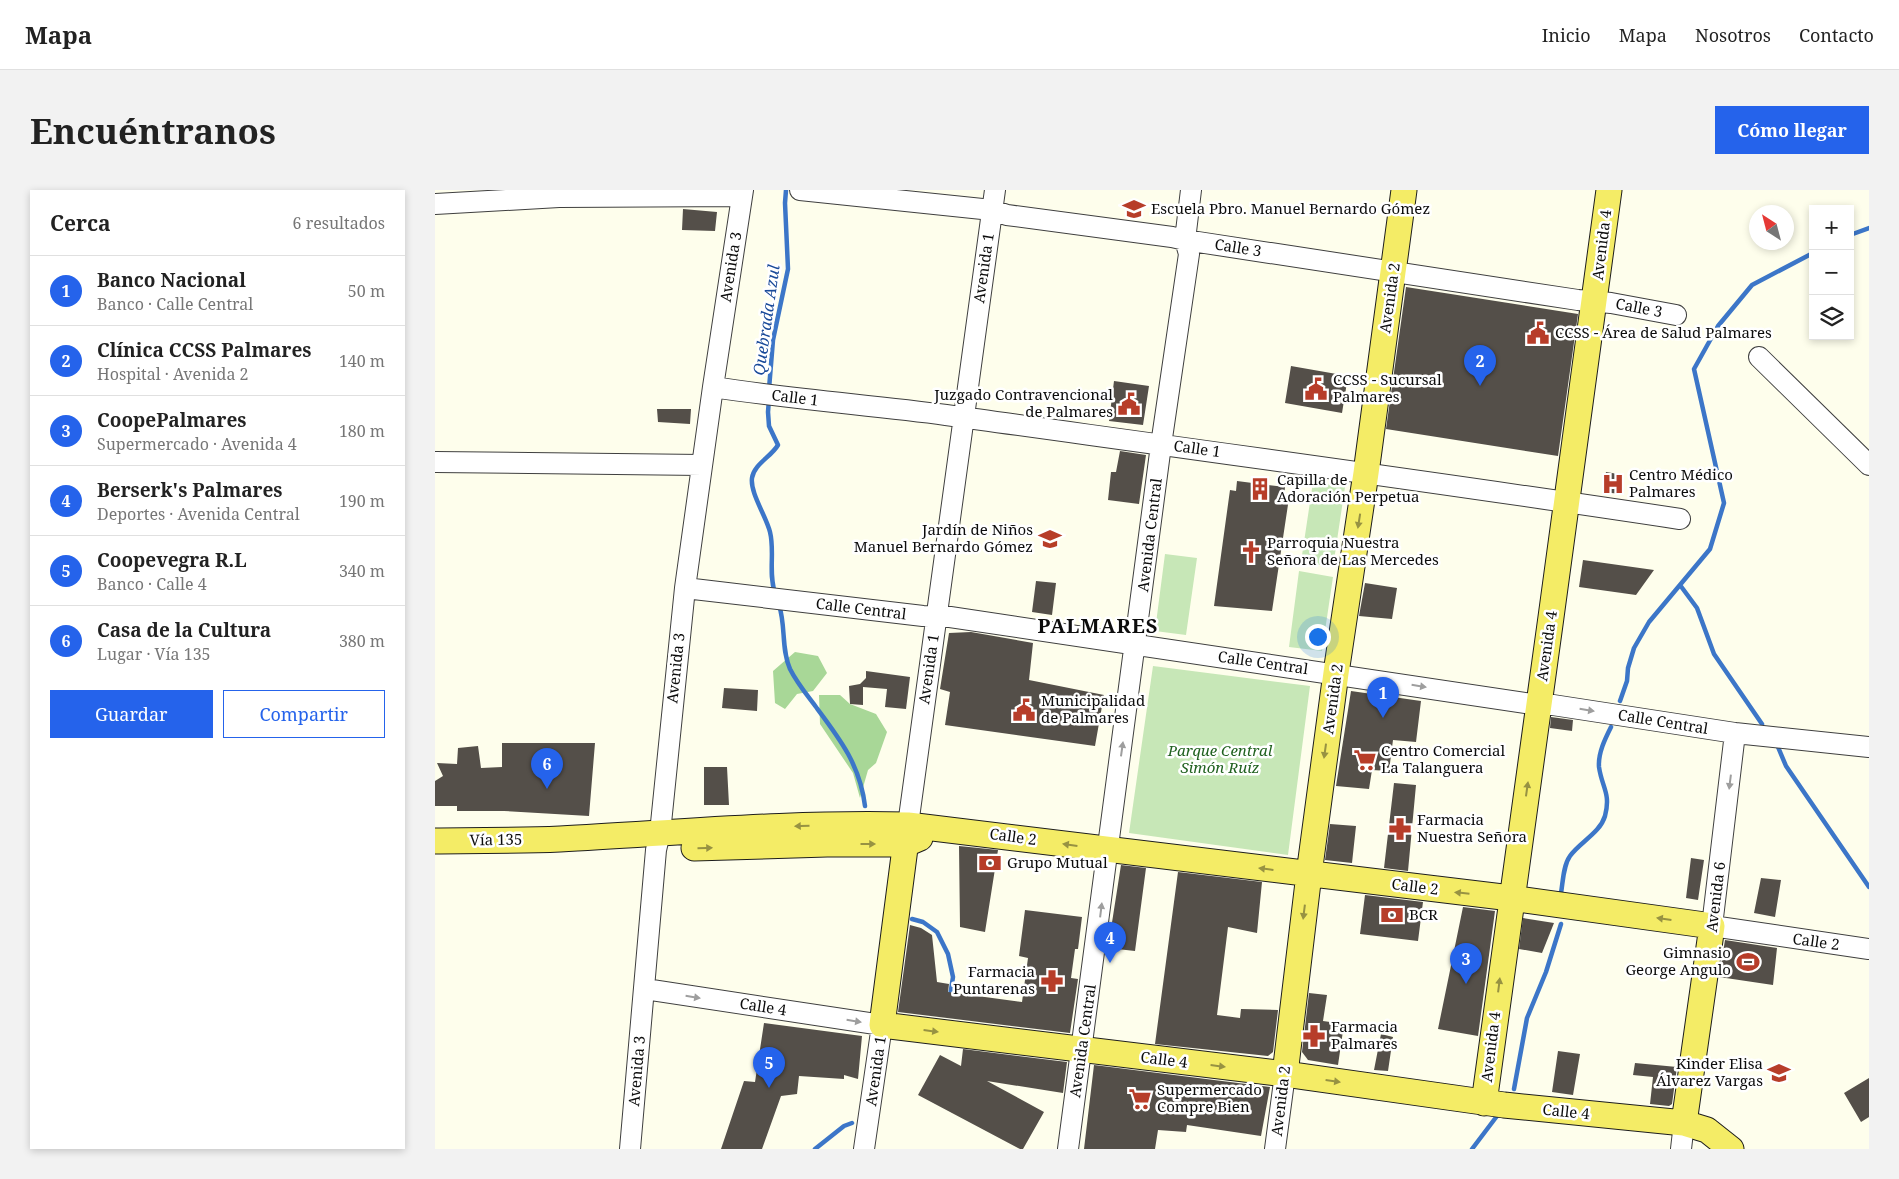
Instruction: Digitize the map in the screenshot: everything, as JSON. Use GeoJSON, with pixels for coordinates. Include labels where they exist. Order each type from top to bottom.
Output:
{"type":"FeatureCollection","features":[{"type":"Feature","properties":{"kind":"main road","name":"Avenida 2"},"geometry":{"type":"LineString","coordinates":[[1285,1074],[1336,674],[1367,473],[1405,190]]}},
{"type":"Feature","properties":{"kind":"main road","name":"Avenida 4"},"geometry":{"type":"LineString","coordinates":[[1484,1103],[1511,898],[1568,502],[1609,190]]}},
{"type":"Feature","properties":{"kind":"main road","name":"Calle 2"},"geometry":{"type":"LineString","coordinates":[[658,841],[808,826],[907,835],[960,830],[1108,850],[1511,898],[1712,926]]}},
{"type":"Feature","properties":{"kind":"main road","name":"Avenida 1"},"geometry":{"type":"LineString","coordinates":[[882,1025],[907,835]]}},
{"type":"Feature","properties":{"kind":"main road","name":"Vía 135"},"geometry":{"type":"LineString","coordinates":[[435,840],[557,839],[658,841]]}},
{"type":"Feature","properties":{"kind":"main road","name":"Avenida 6"},"geometry":{"type":"LineString","coordinates":[[1684,1123],[1712,926]]}},
{"type":"Feature","properties":{"kind":"main road","name":"Calle 4"},"geometry":{"type":"LineString","coordinates":[[882,1025],[1285,1074],[1484,1103],[1684,1123]]}},
{"type":"Feature","properties":{"kind":"main road"},"geometry":{"type":"LineString","coordinates":[[1684,1123],[1707,1130],[1731,1149]]}},
{"type":"Feature","properties":{"kind":"street","name":"Calle 3"},"geometry":{"type":"LineString","coordinates":[[800,190],[992,210],[1007,215],[1172,237],[1676,315]]}},
{"type":"Feature","properties":{"kind":"street","name":"Avenida 1"},"geometry":{"type":"LineString","coordinates":[[907,835],[995,190]]}},
{"type":"Feature","properties":{"kind":"street","name":"Avenida Central"},"geometry":{"type":"LineString","coordinates":[[1068,1149],[1161,445],[1189,254],[1185,240],[1191,190]]}},
{"type":"Feature","properties":{"kind":"street"},"geometry":{"type":"LineString","coordinates":[[435,204],[559,197],[742,193]]}},
{"type":"Feature","properties":{"kind":"street","name":"Avenida 3"},"geometry":{"type":"LineString","coordinates":[[630,1149],[658,841],[685,588],[742,193]]}},
{"type":"Feature","properties":{"kind":"street"},"geometry":{"type":"LineString","coordinates":[[1759,357],[1869,465]]}},
{"type":"Feature","properties":{"kind":"street","name":"Calle 1"},"geometry":{"type":"LineString","coordinates":[[713,387],[963,418],[1367,473],[1680,519]]}},
{"type":"Feature","properties":{"kind":"street"},"geometry":{"type":"LineString","coordinates":[[435,462],[702,465]]}},
{"type":"Feature","properties":{"kind":"street","name":"Calle Central"},"geometry":{"type":"LineString","coordinates":[[685,588],[758,598],[936,616],[1735,733],[1869,747]]}},
{"type":"Feature","properties":{"kind":"street","name":"Avenida 6"},"geometry":{"type":"LineString","coordinates":[[1712,926],[1735,733]]}},
{"type":"Feature","properties":{"kind":"street","name":"Calle 2"},"geometry":{"type":"LineString","coordinates":[[1712,926],[1869,950]]}},
{"type":"Feature","properties":{"kind":"street","name":"Calle 4"},"geometry":{"type":"LineString","coordinates":[[645,989],[882,1025]]}},
{"type":"Feature","properties":{"kind":"street","name":"Avenida 1"},"geometry":{"type":"LineString","coordinates":[[864,1149],[882,1025]]}},
{"type":"Feature","properties":{"kind":"street","name":"Avenida 2"},"geometry":{"type":"LineString","coordinates":[[1275,1149],[1285,1074]]}},
{"type":"Feature","properties":{"kind":"street","name":"Avenida 6"},"geometry":{"type":"LineString","coordinates":[[1681,1149],[1684,1123]]}},
{"type":"Feature","properties":{"kind":"green space"},"geometry":{"type":"Polygon","coordinates":[[[1313,482],[1345,487],[1333,567],[1301,562],[1313,482]]]}},
{"type":"Feature","properties":{"kind":"green space"},"geometry":{"type":"Polygon","coordinates":[[[1165,554],[1197,558],[1186,635],[1155,631],[1165,554]]]}},
{"type":"Feature","properties":{"kind":"green space"},"geometry":{"type":"Polygon","coordinates":[[[1299,571],[1333,577],[1322,651],[1289,647],[1299,571]]]}},
{"type":"Feature","properties":{"kind":"green space"},"geometry":{"type":"Polygon","coordinates":[[[795,652],[818,656],[827,673],[813,691],[797,694],[785,709],[775,703],[773,671],[795,652]]]}},
{"type":"Feature","properties":{"kind":"green space","name":"Parque Central Simón Ruíz"},"geometry":{"type":"Polygon","coordinates":[[[1153,666],[1310,686],[1288,855],[1129,833],[1153,666]]]}},
{"type":"Feature","properties":{"kind":"green space"},"geometry":{"type":"Polygon","coordinates":[[[819,695],[840,695],[850,704],[876,714],[887,732],[876,763],[868,770],[860,798],[853,773],[820,724],[819,695]]]}},
{"type":"Feature","properties":{"kind":"building"},"geometry":{"type":"Polygon","coordinates":[[[683,209],[717,212],[715,231],[682,230],[683,209]]]}},
{"type":"Feature","properties":{"kind":"building"},"geometry":{"type":"Polygon","coordinates":[[[1406,287],[1578,314],[1558,456],[1386,429],[1406,287]]]}},
{"type":"Feature","properties":{"kind":"building","name":"CCSS - Sucursal Palmares"},"geometry":{"type":"Polygon","coordinates":[[[1291,366],[1348,376],[1342,413],[1285,403],[1291,366]]]}},
{"type":"Feature","properties":{"kind":"building","name":"Juzgado Contravencional de Palmares"},"geometry":{"type":"Polygon","coordinates":[[[1114,381],[1149,386],[1143,425],[1109,421],[1114,381]]]}},
{"type":"Feature","properties":{"kind":"building"},"geometry":{"type":"Polygon","coordinates":[[[657,409],[691,409],[690,424],[658,422],[657,409]]]}},
{"type":"Feature","properties":{"kind":"building"},"geometry":{"type":"Polygon","coordinates":[[[1120,451],[1146,455],[1139,504],[1108,500],[1111,472],[1116,472],[1120,451]]]}},
{"type":"Feature","properties":{"kind":"building","name":"Centro Médico Palmares"},"geometry":{"type":"Polygon","coordinates":[[[1606,472],[1624,475],[1621,494],[1602,492],[1606,472]]]}},
{"type":"Feature","properties":{"kind":"building","name":"Parroquia Nuestra Señora de Las Mercedes"},"geometry":{"type":"Polygon","coordinates":[[[1237,481],[1285,487],[1284,497],[1289,498],[1272,611],[1214,606],[1230,490],[1236,491],[1237,481]]]}},
{"type":"Feature","properties":{"kind":"building"},"geometry":{"type":"Polygon","coordinates":[[[1583,560],[1654,570],[1636,595],[1579,587],[1583,560]]]}},
{"type":"Feature","properties":{"kind":"building"},"geometry":{"type":"Polygon","coordinates":[[[1036,581],[1056,583],[1052,615],[1032,612],[1036,581]]]}},
{"type":"Feature","properties":{"kind":"building"},"geometry":{"type":"Polygon","coordinates":[[[1365,583],[1397,588],[1392,619],[1359,616],[1365,583]]]}},
{"type":"Feature","properties":{"kind":"building","name":"Municipalidad de Palmares"},"geometry":{"type":"Polygon","coordinates":[[[971,632],[1033,643],[1029,680],[1104,695],[1095,746],[945,725],[950,692],[940,689],[949,633],[971,632]]]}},
{"type":"Feature","properties":{"kind":"building"},"geometry":{"type":"Polygon","coordinates":[[[866,671],[910,677],[906,709],[885,707],[887,689],[863,687],[863,705],[850,704],[849,686],[860,684],[866,678],[866,671]]]}},
{"type":"Feature","properties":{"kind":"building"},"geometry":{"type":"Polygon","coordinates":[[[724,688],[758,690],[757,711],[722,708],[724,688]]]}},
{"type":"Feature","properties":{"kind":"building"},"geometry":{"type":"Polygon","coordinates":[[[1351,691],[1421,701],[1416,742],[1393,740],[1389,771],[1372,770],[1369,789],[1336,786],[1351,691]]]}},
{"type":"Feature","properties":{"kind":"building"},"geometry":{"type":"Polygon","coordinates":[[[1551,717],[1573,720],[1572,731],[1550,728],[1551,717]]]}},
{"type":"Feature","properties":{"kind":"building"},"geometry":{"type":"Polygon","coordinates":[[[502,743],[595,743],[589,816],[504,811],[457,811],[457,806],[435,806],[435,781],[443,776],[437,763],[457,764],[458,748],[478,746],[481,768],[502,767],[502,743]]]}},
{"type":"Feature","properties":{"kind":"building"},"geometry":{"type":"Polygon","coordinates":[[[704,767],[727,767],[729,805],[704,805],[704,767]]]}},
{"type":"Feature","properties":{"kind":"building","name":"Farmacia Nuestra Señora"},"geometry":{"type":"Polygon","coordinates":[[[1394,783],[1416,785],[1408,871],[1384,868],[1394,783]]]}},
{"type":"Feature","properties":{"kind":"building"},"geometry":{"type":"Polygon","coordinates":[[[1330,824],[1356,826],[1352,863],[1325,860],[1330,824]]]}},
{"type":"Feature","properties":{"kind":"building"},"geometry":{"type":"Polygon","coordinates":[[[959,846],[998,850],[985,932],[960,927],[959,846]]]}},
{"type":"Feature","properties":{"kind":"building"},"geometry":{"type":"Polygon","coordinates":[[[1691,858],[1704,860],[1698,900],[1686,898],[1691,858]]]}},
{"type":"Feature","properties":{"kind":"building"},"geometry":{"type":"Polygon","coordinates":[[[1121,865],[1146,868],[1135,951],[1108,948],[1121,865]]]}},
{"type":"Feature","properties":{"kind":"building"},"geometry":{"type":"Polygon","coordinates":[[[1178,872],[1262,882],[1257,933],[1228,927],[1217,1015],[1240,1018],[1241,1009],[1278,1010],[1273,1052],[1268,1056],[1155,1044],[1178,872]]]}},
{"type":"Feature","properties":{"kind":"building"},"geometry":{"type":"Polygon","coordinates":[[[1761,878],[1781,880],[1775,917],[1754,913],[1761,878]]]}},
{"type":"Feature","properties":{"kind":"building","name":"BCR"},"geometry":{"type":"Polygon","coordinates":[[[1365,895],[1423,902],[1418,941],[1360,934],[1365,895]]]}},
{"type":"Feature","properties":{"kind":"building"},"geometry":{"type":"Polygon","coordinates":[[[1463,907],[1495,911],[1478,1036],[1438,1029],[1463,907]]]}},
{"type":"Feature","properties":{"kind":"building"},"geometry":{"type":"Polygon","coordinates":[[[1025,910],[1082,917],[1078,949],[1075,949],[1071,978],[1078,979],[1070,1033],[898,1012],[910,925],[921,928],[932,935],[937,982],[949,984],[948,992],[1022,1002],[1028,958],[1019,956],[1025,910]]]}},
{"type":"Feature","properties":{"kind":"building"},"geometry":{"type":"Polygon","coordinates":[[[1523,918],[1554,923],[1542,953],[1519,949],[1523,918]]]}},
{"type":"Feature","properties":{"kind":"building","name":"Gimnasio George Angulo"},"geometry":{"type":"Polygon","coordinates":[[[1725,940],[1777,948],[1773,985],[1719,977],[1725,940]]]}},
{"type":"Feature","properties":{"kind":"building"},"geometry":{"type":"Polygon","coordinates":[[[1309,993],[1327,995],[1323,1021],[1344,1024],[1338,1065],[1308,1060],[1302,1052],[1309,993]]]}},
{"type":"Feature","properties":{"kind":"building"},"geometry":{"type":"Polygon","coordinates":[[[764,1023],[862,1036],[858,1079],[844,1075],[844,1079],[799,1076],[797,1094],[781,1096],[762,1149],[721,1149],[744,1081],[755,1082],[764,1023]]]}},
{"type":"Feature","properties":{"kind":"building"},"geometry":{"type":"Polygon","coordinates":[[[1381,1034],[1393,1037],[1388,1071],[1374,1070],[1381,1034]]]}},
{"type":"Feature","properties":{"kind":"building"},"geometry":{"type":"Polygon","coordinates":[[[963,1049],[1067,1062],[1063,1093],[987,1081],[1044,1112],[1023,1149],[918,1095],[940,1055],[961,1066],[963,1049]]]}},
{"type":"Feature","properties":{"kind":"building"},"geometry":{"type":"Polygon","coordinates":[[[1558,1051],[1580,1054],[1573,1095],[1552,1092],[1558,1051]]]}},
{"type":"Feature","properties":{"kind":"building"},"geometry":{"type":"Polygon","coordinates":[[[1635,1063],[1677,1067],[1672,1104],[1669,1106],[1650,1104],[1653,1077],[1633,1075],[1635,1063]]]}},
{"type":"Feature","properties":{"kind":"building","name":"Supermercado Compre Bien"},"geometry":{"type":"Polygon","coordinates":[[[1094,1065],[1270,1087],[1261,1136],[1187,1125],[1186,1132],[1158,1130],[1155,1149],[1084,1149],[1094,1065]]]}},
{"type":"Feature","properties":{"kind":"building"},"geometry":{"type":"Polygon","coordinates":[[[1869,1078],[1869,1117],[1861,1122],[1844,1093],[1869,1078]]]}},
{"type":"Feature","properties":{"kind":"waterway","name":"Quebrada Azul"},"geometry":{"type":"LineString","coordinates":[[769,389],[773,340],[788,269],[786,190]]}},
{"type":"Feature","properties":{"kind":"waterway"},"geometry":{"type":"LineString","coordinates":[[1854,234],[1869,228]]}},
{"type":"Feature","properties":{"kind":"waterway"},"geometry":{"type":"LineString","coordinates":[[1620,701],[1627,681],[1628,668],[1634,648],[1649,622],[1710,549],[1724,503],[1694,369],[1718,326],[1752,285],[1809,255]]}},
{"type":"Feature","properties":{"kind":"waterway","name":"Quebrada Azul"},"geometry":{"type":"LineString","coordinates":[[769,399],[769,426],[778,445],[753,473],[752,484],[753,491],[770,532],[772,578],[775,593]]}},
{"type":"Feature","properties":{"kind":"waterway"},"geometry":{"type":"LineString","coordinates":[[1680,585],[1697,608],[1714,654],[1762,724]]}},
{"type":"Feature","properties":{"kind":"waterway","name":"Quebrada Azul"},"geometry":{"type":"LineString","coordinates":[[779,605],[785,654],[790,669],[848,753],[859,778],[865,806]]}},
{"type":"Feature","properties":{"kind":"waterway"},"geometry":{"type":"LineString","coordinates":[[1561,893],[1565,869],[1570,856],[1599,827],[1605,816],[1607,796],[1600,774],[1599,762],[1602,746],[1611,727]]}},
{"type":"Feature","properties":{"kind":"waterway"},"geometry":{"type":"LineString","coordinates":[[1778,747],[1786,766],[1869,887]]}},
{"type":"Feature","properties":{"kind":"waterway","name":"Quebrada Azul"},"geometry":{"type":"LineString","coordinates":[[912,919],[923,922],[937,932],[948,954],[953,977],[950,996]]}},
{"type":"Feature","properties":{"kind":"waterway"},"geometry":{"type":"LineString","coordinates":[[1514,1089],[1527,1018],[1546,972],[1561,924]]}},
{"type":"Feature","properties":{"kind":"waterway"},"geometry":{"type":"LineString","coordinates":[[1472,1149],[1497,1116]]}},
{"type":"Feature","properties":{"kind":"waterway","name":"Quebrada Azul"},"geometry":{"type":"LineString","coordinates":[[815,1149],[844,1126],[852,1123]]}},
{"type":"Feature","properties":{"kind":"place","name":"Escuela Pbro. Manuel Bernardo Gómez"},"geometry":{"type":"Point","coordinates":[1134,209]}},
{"type":"Feature","properties":{"kind":"place","name":"CCSS - Área de Salud Palmares"},"geometry":{"type":"Point","coordinates":[1538,333]}},
{"type":"Feature","properties":{"kind":"place","name":"Clínica CCSS Palmares"},"geometry":{"type":"Point","coordinates":[1480,386]}},
{"type":"Feature","properties":{"kind":"place","name":"CCSS - Sucursal Palmares"},"geometry":{"type":"Point","coordinates":[1316,389]}},
{"type":"Feature","properties":{"kind":"place","name":"Juzgado Contravencional de Palmares"},"geometry":{"type":"Point","coordinates":[1129,404]}},
{"type":"Feature","properties":{"kind":"place","name":"Centro Médico Palmares"},"geometry":{"type":"Point","coordinates":[1613,484]}},
{"type":"Feature","properties":{"kind":"place","name":"Capilla de Adoración Perpetua"},"geometry":{"type":"Point","coordinates":[1260,489]}},
{"type":"Feature","properties":{"kind":"place","name":"Jardín de Niños Manuel Bernardo Gómez"},"geometry":{"type":"Point","coordinates":[1050,539]}},
{"type":"Feature","properties":{"kind":"place","name":"Parroquia Nuestra Señora de Las Mercedes"},"geometry":{"type":"Point","coordinates":[1251,552]}},
{"type":"Feature","properties":{"kind":"place","name":"Municipalidad de Palmares"},"geometry":{"type":"Point","coordinates":[1024,710]}},
{"type":"Feature","properties":{"kind":"place","name":"Banco Nacional"},"geometry":{"type":"Point","coordinates":[1383,718]}},
{"type":"Feature","properties":{"kind":"place","name":"Centro Comercial La Talanguera"},"geometry":{"type":"Point","coordinates":[1365,760]}},
{"type":"Feature","properties":{"kind":"place","name":"Casa de la Cultura"},"geometry":{"type":"Point","coordinates":[547,789]}},
{"type":"Feature","properties":{"kind":"place","name":"Farmacia Nuestra Señora"},"geometry":{"type":"Point","coordinates":[1400,829]}},
{"type":"Feature","properties":{"kind":"place","name":"Grupo Mutual"},"geometry":{"type":"Point","coordinates":[990,863]}},
{"type":"Feature","properties":{"kind":"place","name":"BCR"},"geometry":{"type":"Point","coordinates":[1392,915]}},
{"type":"Feature","properties":{"kind":"place","name":"Gimnasio George Angulo"},"geometry":{"type":"Point","coordinates":[1748,962]}},
{"type":"Feature","properties":{"kind":"place","name":"Berserk's Palmares"},"geometry":{"type":"Point","coordinates":[1110,963]}},
{"type":"Feature","properties":{"kind":"place","name":"Farmacia Puntarenas"},"geometry":{"type":"Point","coordinates":[1052,981]}},
{"type":"Feature","properties":{"kind":"place","name":"CoopePalmares"},"geometry":{"type":"Point","coordinates":[1466,984]}},
{"type":"Feature","properties":{"kind":"place","name":"Farmacia Palmares"},"geometry":{"type":"Point","coordinates":[1314,1036]}},
{"type":"Feature","properties":{"kind":"place","name":"Kinder Elisa Álvarez Vargas"},"geometry":{"type":"Point","coordinates":[1779,1073]}},
{"type":"Feature","properties":{"kind":"place","name":"Coopevegra R.L"},"geometry":{"type":"Point","coordinates":[769,1088]}},
{"type":"Feature","properties":{"kind":"place","name":"Supermercado Compre Bien"},"geometry":{"type":"Point","coordinates":[1140,1099]}},
{"type":"Feature","properties":{"kind":"district","name":"PALMARES"},"geometry":{"type":"Point","coordinates":[1098,626]}}]}
